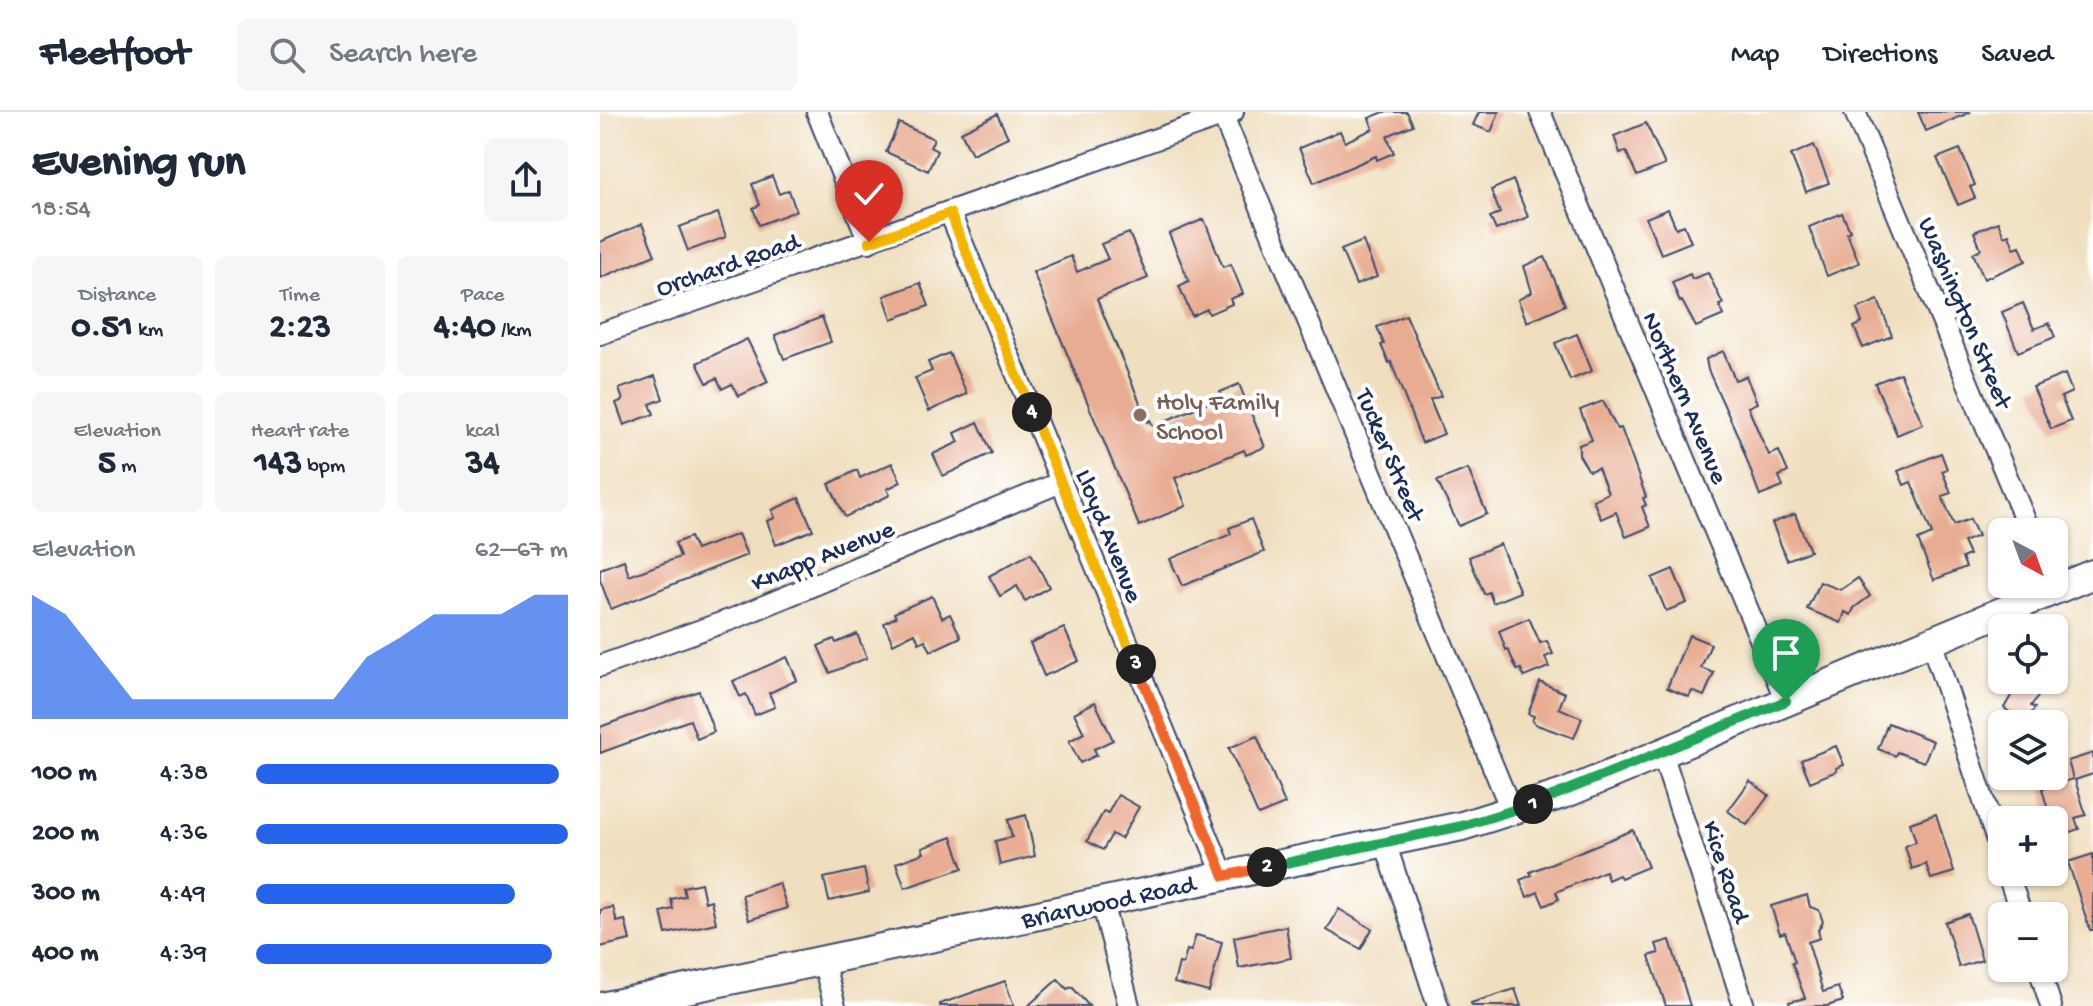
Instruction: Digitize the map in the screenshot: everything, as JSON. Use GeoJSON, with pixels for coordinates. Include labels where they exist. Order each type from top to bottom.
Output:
{"type":"FeatureCollection","features":[{"type":"Feature","properties":{"kind":"street"},"geometry":{"type":"LineString","coordinates":[[817,112],[869,242]]}},
{"type":"Feature","properties":{"kind":"street","name":"Northern Avenue"},"geometry":{"type":"LineString","coordinates":[[1540,112],[1786,701]]}},
{"type":"Feature","properties":{"kind":"street","name":"Washington Street"},"geometry":{"type":"LineString","coordinates":[[1855,112],[2024,518]]}},
{"type":"Feature","properties":{"kind":"street","name":"Orchard Road"},"geometry":{"type":"LineString","coordinates":[[600,334],[1228,114]]}},
{"type":"Feature","properties":{"kind":"street","name":"Tucker Street"},"geometry":{"type":"LineString","coordinates":[[1228,114],[1512,812]]}},
{"type":"Feature","properties":{"kind":"street","name":"Lloyd Avenue"},"geometry":{"type":"LineString","coordinates":[[950,213],[1224,876]]}},
{"type":"Feature","properties":{"kind":"street","name":"Knapp Avenue"},"geometry":{"type":"LineString","coordinates":[[600,666],[735,618],[1061,482]]}},
{"type":"Feature","properties":{"kind":"street","name":"Briarwood Road"},"geometry":{"type":"LineString","coordinates":[[2068,582],[2093,574]]}},
{"type":"Feature","properties":{"kind":"street","name":"Briarwood Road"},"geometry":{"type":"LineString","coordinates":[[606,1006],[1462,826],[1512,812],[1662,753],[2028,598]]}},
{"type":"Feature","properties":{"kind":"street"},"geometry":{"type":"LineString","coordinates":[[1931,641],[1988,814]]}},
{"type":"Feature","properties":{"kind":"street","name":"Kice Road"},"geometry":{"type":"LineString","coordinates":[[1662,753],[1744,1006]]}},
{"type":"Feature","properties":{"kind":"street"},"geometry":{"type":"LineString","coordinates":[[1385,842],[1438,1006]]}},
{"type":"Feature","properties":{"kind":"street"},"geometry":{"type":"LineString","coordinates":[[1102,902],[1129,1006]]}},
{"type":"Feature","properties":{"kind":"street"},"geometry":{"type":"LineString","coordinates":[[823,961],[835,1006]]}},
{"type":"Feature","properties":{"kind":"street"},"geometry":{"type":"LineString","coordinates":[[2043,982],[2051,1006]]}},
{"type":"Feature","properties":{"kind":"building"},"geometry":{"type":"Polygon","coordinates":[[[1384,112],[1407,112],[1413,125],[1387,136],[1394,153],[1377,160],[1376,156],[1314,183],[1299,148],[1340,131],[1345,142],[1373,129],[1369,118],[1384,112]]]}},
{"type":"Feature","properties":{"kind":"building"},"geometry":{"type":"Polygon","coordinates":[[[1479,112],[1499,112],[1491,132],[1473,125],[1479,112]]]}},
{"type":"Feature","properties":{"kind":"building"},"geometry":{"type":"Polygon","coordinates":[[[1918,112],[1971,112],[1926,131],[1918,112]]]}},
{"type":"Feature","properties":{"kind":"building"},"geometry":{"type":"Polygon","coordinates":[[[997,114],[1008,137],[972,154],[961,132],[997,114]]]}},
{"type":"Feature","properties":{"kind":"building"},"geometry":{"type":"Polygon","coordinates":[[[899,123],[934,139],[930,147],[937,151],[928,171],[886,152],[899,123]]]}},
{"type":"Feature","properties":{"kind":"building"},"geometry":{"type":"Polygon","coordinates":[[[1646,123],[1665,165],[1637,176],[1626,151],[1620,153],[1614,136],[1646,123]]]}},
{"type":"Feature","properties":{"kind":"building"},"geometry":{"type":"Polygon","coordinates":[[[1814,145],[1829,183],[1806,192],[1791,155],[1814,145]]]}},
{"type":"Feature","properties":{"kind":"building"},"geometry":{"type":"Polygon","coordinates":[[[1960,149],[1975,185],[1970,187],[1975,198],[1958,205],[1937,158],[1960,149]]]}},
{"type":"Feature","properties":{"kind":"building"},"geometry":{"type":"Polygon","coordinates":[[[772,176],[779,194],[789,190],[796,211],[759,225],[753,208],[760,205],[752,184],[772,176]]]}},
{"type":"Feature","properties":{"kind":"building"},"geometry":{"type":"Polygon","coordinates":[[[1513,180],[1528,217],[1496,230],[1490,217],[1500,213],[1491,190],[1513,180]]]}},
{"type":"Feature","properties":{"kind":"building"},"geometry":{"type":"Polygon","coordinates":[[[1668,209],[1676,228],[1684,225],[1691,242],[1661,254],[1646,218],[1668,209]]]}},
{"type":"Feature","properties":{"kind":"building"},"geometry":{"type":"Polygon","coordinates":[[[718,213],[726,237],[688,251],[679,227],[718,213]]]}},
{"type":"Feature","properties":{"kind":"building"},"geometry":{"type":"Polygon","coordinates":[[[1842,213],[1859,263],[1827,276],[1809,227],[1842,213]]]}},
{"type":"Feature","properties":{"kind":"building"},"geometry":{"type":"Polygon","coordinates":[[[1204,219],[1223,267],[1231,264],[1243,294],[1230,299],[1232,304],[1209,314],[1207,309],[1192,316],[1179,286],[1189,281],[1169,234],[1204,219]]]}},
{"type":"Feature","properties":{"kind":"building"},"geometry":{"type":"Polygon","coordinates":[[[1998,222],[2004,236],[2009,234],[2014,248],[2020,246],[2026,261],[1984,279],[1973,253],[1981,249],[1974,232],[1998,222]]]}},
{"type":"Feature","properties":{"kind":"building"},"geometry":{"type":"Polygon","coordinates":[[[642,224],[655,255],[600,278],[600,242],[642,224]]]}},
{"type":"Feature","properties":{"kind":"building"},"geometry":{"type":"Polygon","coordinates":[[[1129,233],[1148,278],[1097,299],[1148,422],[1150,420],[1153,426],[1222,397],[1220,392],[1239,384],[1265,447],[1246,455],[1244,450],[1175,478],[1186,506],[1139,526],[1033,272],[1071,256],[1077,272],[1108,259],[1101,244],[1129,233]]]}},
{"type":"Feature","properties":{"kind":"building"},"geometry":{"type":"Polygon","coordinates":[[[1363,241],[1377,277],[1356,285],[1341,250],[1363,241]]]}},
{"type":"Feature","properties":{"kind":"building"},"geometry":{"type":"Polygon","coordinates":[[[1545,257],[1565,305],[1527,322],[1518,300],[1532,292],[1524,266],[1545,257]]]}},
{"type":"Feature","properties":{"kind":"building"},"geometry":{"type":"Polygon","coordinates":[[[1708,273],[1723,304],[1719,305],[1724,315],[1696,327],[1672,282],[1690,274],[1692,279],[1708,273]]]}},
{"type":"Feature","properties":{"kind":"building"},"geometry":{"type":"Polygon","coordinates":[[[920,283],[929,306],[892,319],[884,296],[920,283]]]}},
{"type":"Feature","properties":{"kind":"building"},"geometry":{"type":"Polygon","coordinates":[[[1878,300],[1892,336],[1863,348],[1854,327],[1862,323],[1857,309],[1878,300]]]}},
{"type":"Feature","properties":{"kind":"building"},"geometry":{"type":"Polygon","coordinates":[[[2023,303],[2034,329],[2049,323],[2055,337],[2018,352],[2002,312],[2023,303]]]}},
{"type":"Feature","properties":{"kind":"building"},"geometry":{"type":"Polygon","coordinates":[[[1406,315],[1441,396],[1430,400],[1444,434],[1422,443],[1391,362],[1381,345],[1384,344],[1377,327],[1406,315]]]}},
{"type":"Feature","properties":{"kind":"building"},"geometry":{"type":"Polygon","coordinates":[[[822,317],[831,342],[784,359],[775,335],[822,317]]]}},
{"type":"Feature","properties":{"kind":"building"},"geometry":{"type":"Polygon","coordinates":[[[1577,334],[1592,371],[1570,380],[1555,343],[1577,334]]]}},
{"type":"Feature","properties":{"kind":"building"},"geometry":{"type":"Polygon","coordinates":[[[747,339],[768,382],[739,396],[732,384],[722,389],[717,378],[707,383],[697,363],[747,339]]]}},
{"type":"Feature","properties":{"kind":"building"},"geometry":{"type":"Polygon","coordinates":[[[1723,351],[1735,380],[1746,376],[1757,403],[1748,407],[1769,455],[1779,451],[1788,472],[1779,476],[1783,487],[1760,496],[1738,436],[1708,370],[1706,359],[1723,351]]]}},
{"type":"Feature","properties":{"kind":"building"},"geometry":{"type":"Polygon","coordinates":[[[949,353],[967,394],[929,411],[915,378],[932,371],[928,362],[949,353]]]}},
{"type":"Feature","properties":{"kind":"building"},"geometry":{"type":"Polygon","coordinates":[[[1900,373],[1923,424],[1897,435],[1875,383],[1900,373]]]}},
{"type":"Feature","properties":{"kind":"building"},"geometry":{"type":"Polygon","coordinates":[[[2065,374],[2072,392],[2061,397],[2071,421],[2051,429],[2033,387],[2065,374]]]}},
{"type":"Feature","properties":{"kind":"building"},"geometry":{"type":"Polygon","coordinates":[[[655,376],[663,399],[650,404],[654,414],[624,425],[616,403],[623,400],[619,389],[655,376]]]}},
{"type":"Feature","properties":{"kind":"building"},"geometry":{"type":"Polygon","coordinates":[[[1603,401],[1617,429],[1621,428],[1646,497],[1643,498],[1646,505],[1642,507],[1650,527],[1626,537],[1616,512],[1601,519],[1593,500],[1608,493],[1598,468],[1589,471],[1579,455],[1579,445],[1592,440],[1580,410],[1603,401]]]}},
{"type":"Feature","properties":{"kind":"building"},"geometry":{"type":"Polygon","coordinates":[[[978,422],[992,453],[943,476],[933,454],[959,442],[955,433],[978,422]]]}},
{"type":"Feature","properties":{"kind":"building"},"geometry":{"type":"Polygon","coordinates":[[[1941,453],[1947,469],[1942,471],[1951,493],[1942,496],[1954,525],[1970,519],[1978,536],[1963,542],[1969,555],[1962,558],[1966,567],[1934,580],[1918,540],[1932,534],[1911,482],[1904,485],[1898,471],[1941,453]]]}},
{"type":"Feature","properties":{"kind":"building"},"geometry":{"type":"Polygon","coordinates":[[[892,463],[901,482],[887,489],[890,495],[845,517],[829,484],[857,470],[860,478],[892,463]]]}},
{"type":"Feature","properties":{"kind":"building"},"geometry":{"type":"Polygon","coordinates":[[[1468,469],[1487,514],[1459,526],[1437,481],[1468,469]]]}},
{"type":"Feature","properties":{"kind":"building"},"geometry":{"type":"Polygon","coordinates":[[[799,498],[813,530],[776,545],[767,521],[775,518],[772,510],[799,498]]]}},
{"type":"Feature","properties":{"kind":"building"},"geometry":{"type":"Polygon","coordinates":[[[1795,514],[1810,551],[1787,560],[1772,523],[1795,514]]]}},
{"type":"Feature","properties":{"kind":"building"},"geometry":{"type":"Polygon","coordinates":[[[1251,519],[1264,552],[1182,586],[1170,559],[1231,534],[1229,528],[1251,519]]]}},
{"type":"Feature","properties":{"kind":"building"},"geometry":{"type":"Polygon","coordinates":[[[738,534],[747,555],[611,609],[600,580],[600,569],[624,560],[629,576],[680,557],[675,543],[690,537],[696,550],[738,534]]]}},
{"type":"Feature","properties":{"kind":"building"},"geometry":{"type":"Polygon","coordinates":[[[1500,544],[1520,592],[1493,603],[1489,592],[1484,594],[1469,557],[1500,544]]]}},
{"type":"Feature","properties":{"kind":"building"},"geometry":{"type":"Polygon","coordinates":[[[1031,553],[1049,587],[1025,601],[1017,586],[1000,596],[989,576],[1031,553]]]}},
{"type":"Feature","properties":{"kind":"building"},"geometry":{"type":"Polygon","coordinates":[[[1673,569],[1687,603],[1666,611],[1652,578],[1673,569]]]}},
{"type":"Feature","properties":{"kind":"building"},"geometry":{"type":"Polygon","coordinates":[[[1858,578],[1870,596],[1854,608],[1851,615],[1845,612],[1841,623],[1807,609],[1820,582],[1841,590],[1858,578]]]}},
{"type":"Feature","properties":{"kind":"building"},"geometry":{"type":"Polygon","coordinates":[[[932,596],[942,618],[950,614],[961,637],[931,651],[925,640],[919,643],[915,633],[893,644],[884,623],[896,617],[894,613],[932,596]]]}},
{"type":"Feature","properties":{"kind":"building"},"geometry":{"type":"Polygon","coordinates":[[[1529,618],[1540,643],[1547,641],[1553,654],[1545,657],[1549,667],[1524,677],[1506,650],[1499,631],[1529,618]]]}},
{"type":"Feature","properties":{"kind":"building"},"geometry":{"type":"Polygon","coordinates":[[[1064,628],[1079,661],[1044,676],[1030,643],[1064,628]]]}},
{"type":"Feature","properties":{"kind":"building"},"geometry":{"type":"Polygon","coordinates":[[[857,634],[867,658],[830,673],[818,646],[834,639],[836,643],[857,634]]]}},
{"type":"Feature","properties":{"kind":"building"},"geometry":{"type":"Polygon","coordinates":[[[1689,635],[1711,644],[1701,668],[1714,673],[1704,696],[1692,691],[1689,697],[1667,688],[1689,635]]]}},
{"type":"Feature","properties":{"kind":"building"},"geometry":{"type":"Polygon","coordinates":[[[787,657],[797,680],[769,693],[775,707],[755,715],[746,694],[740,697],[733,681],[787,657]]]}},
{"type":"Feature","properties":{"kind":"building"},"geometry":{"type":"Polygon","coordinates":[[[1540,682],[1565,693],[1559,708],[1582,718],[1574,738],[1532,721],[1534,716],[1528,714],[1540,682]]]}},
{"type":"Feature","properties":{"kind":"building"},"geometry":{"type":"Polygon","coordinates":[[[699,691],[714,732],[697,739],[690,720],[600,753],[600,727],[699,691]]]}},
{"type":"Feature","properties":{"kind":"building"},"geometry":{"type":"Polygon","coordinates":[[[2012,694],[2040,694],[2031,706],[2034,710],[2004,708],[2012,694]]]}},
{"type":"Feature","properties":{"kind":"building"},"geometry":{"type":"Polygon","coordinates":[[[1095,702],[1113,740],[1094,749],[1097,755],[1080,763],[1069,741],[1084,733],[1074,713],[1095,702]]]}},
{"type":"Feature","properties":{"kind":"building"},"geometry":{"type":"Polygon","coordinates":[[[1888,723],[1933,741],[1924,762],[1878,749],[1888,723]]]}},
{"type":"Feature","properties":{"kind":"building"},"geometry":{"type":"Polygon","coordinates":[[[1257,736],[1285,804],[1258,815],[1229,748],[1257,736]]]}},
{"type":"Feature","properties":{"kind":"building"},"geometry":{"type":"Polygon","coordinates":[[[1836,746],[1844,765],[1810,782],[1801,760],[1836,746]]]}},
{"type":"Feature","properties":{"kind":"building"},"geometry":{"type":"Polygon","coordinates":[[[2093,753],[2093,774],[2075,780],[2086,815],[2075,818],[2079,829],[2068,833],[2068,806],[2047,806],[2042,790],[2068,790],[2068,781],[2073,779],[2068,761],[2093,753]]]}},
{"type":"Feature","properties":{"kind":"building"},"geometry":{"type":"Polygon","coordinates":[[[1750,781],[1769,795],[1747,825],[1728,811],[1750,781]]]}},
{"type":"Feature","properties":{"kind":"building"},"geometry":{"type":"Polygon","coordinates":[[[1118,795],[1139,807],[1121,839],[1112,834],[1103,850],[1087,841],[1104,811],[1108,813],[1118,795]]]}},
{"type":"Feature","properties":{"kind":"building"},"geometry":{"type":"Polygon","coordinates":[[[1936,814],[1954,872],[1931,879],[1926,864],[1912,869],[1905,846],[1916,842],[1910,823],[1936,814]]]}},
{"type":"Feature","properties":{"kind":"building"},"geometry":{"type":"Polygon","coordinates":[[[1026,815],[1035,856],[1000,865],[995,841],[1012,837],[1008,820],[1026,815]]]}},
{"type":"Feature","properties":{"kind":"building"},"geometry":{"type":"Polygon","coordinates":[[[1633,830],[1648,867],[1608,880],[1605,871],[1556,892],[1559,899],[1544,906],[1538,892],[1527,897],[1520,880],[1532,875],[1530,872],[1633,830]]]}},
{"type":"Feature","properties":{"kind":"building"},"geometry":{"type":"Polygon","coordinates":[[[952,837],[963,868],[905,888],[896,863],[924,853],[922,848],[952,837]]]}},
{"type":"Feature","properties":{"kind":"building"},"geometry":{"type":"Polygon","coordinates":[[[2093,854],[2093,930],[2090,930],[2068,862],[2093,854]]]}},
{"type":"Feature","properties":{"kind":"building"},"geometry":{"type":"Polygon","coordinates":[[[864,869],[869,892],[829,901],[824,878],[864,869]]]}},
{"type":"Feature","properties":{"kind":"building"},"geometry":{"type":"Polygon","coordinates":[[[701,883],[705,902],[711,900],[716,923],[666,934],[661,912],[673,909],[671,899],[685,896],[683,887],[701,883]]]}},
{"type":"Feature","properties":{"kind":"building"},"geometry":{"type":"Polygon","coordinates":[[[779,883],[787,908],[749,920],[742,895],[779,883]]]}},
{"type":"Feature","properties":{"kind":"building"},"geometry":{"type":"Polygon","coordinates":[[[1807,895],[1810,907],[1819,910],[1823,922],[1818,930],[1820,938],[1808,942],[1823,992],[1838,987],[1843,1001],[1827,1006],[1790,1006],[1789,1002],[1805,998],[1785,932],[1780,934],[1771,906],[1807,895]]]}},
{"type":"Feature","properties":{"kind":"building"},"geometry":{"type":"Polygon","coordinates":[[[613,907],[617,922],[625,920],[630,940],[600,947],[600,910],[613,907]]]}},
{"type":"Feature","properties":{"kind":"building"},"geometry":{"type":"Polygon","coordinates":[[[1339,909],[1372,929],[1361,949],[1327,930],[1339,909]]]}},
{"type":"Feature","properties":{"kind":"building"},"geometry":{"type":"Polygon","coordinates":[[[1968,914],[1982,960],[1959,967],[1945,922],[1968,914]]]}},
{"type":"Feature","properties":{"kind":"building"},"geometry":{"type":"Polygon","coordinates":[[[1286,926],[1291,958],[1239,968],[1234,937],[1286,926]]]}},
{"type":"Feature","properties":{"kind":"building"},"geometry":{"type":"Polygon","coordinates":[[[1196,935],[1222,942],[1209,992],[1174,983],[1179,963],[1183,964],[1187,950],[1191,951],[1196,935]]]}},
{"type":"Feature","properties":{"kind":"building"},"geometry":{"type":"Polygon","coordinates":[[[1670,940],[1690,1006],[1666,1006],[1649,956],[1659,953],[1656,944],[1670,940]]]}},
{"type":"Feature","properties":{"kind":"building"},"geometry":{"type":"Polygon","coordinates":[[[1058,979],[1067,989],[1072,987],[1089,1006],[1028,1006],[1058,979]]]}},
{"type":"Feature","properties":{"kind":"building"},"geometry":{"type":"Polygon","coordinates":[[[1005,981],[1014,1006],[940,1006],[940,1004],[1005,981]]]}},
{"type":"Feature","properties":{"kind":"building"},"geometry":{"type":"Polygon","coordinates":[[[1515,989],[1521,1006],[1472,1006],[1471,1003],[1515,989]]]}},
{"type":"Feature","properties":{"kind":"place","name":"Holy Family School"},"geometry":{"type":"Point","coordinates":[1140,415]}},
{"type":"Feature","properties":{"kind":"route"},"geometry":{"type":"LineString","coordinates":[[869,242],[950,213],[1224,876],[1462,826],[1512,812],[1566,793],[1786,701]]}}]}
